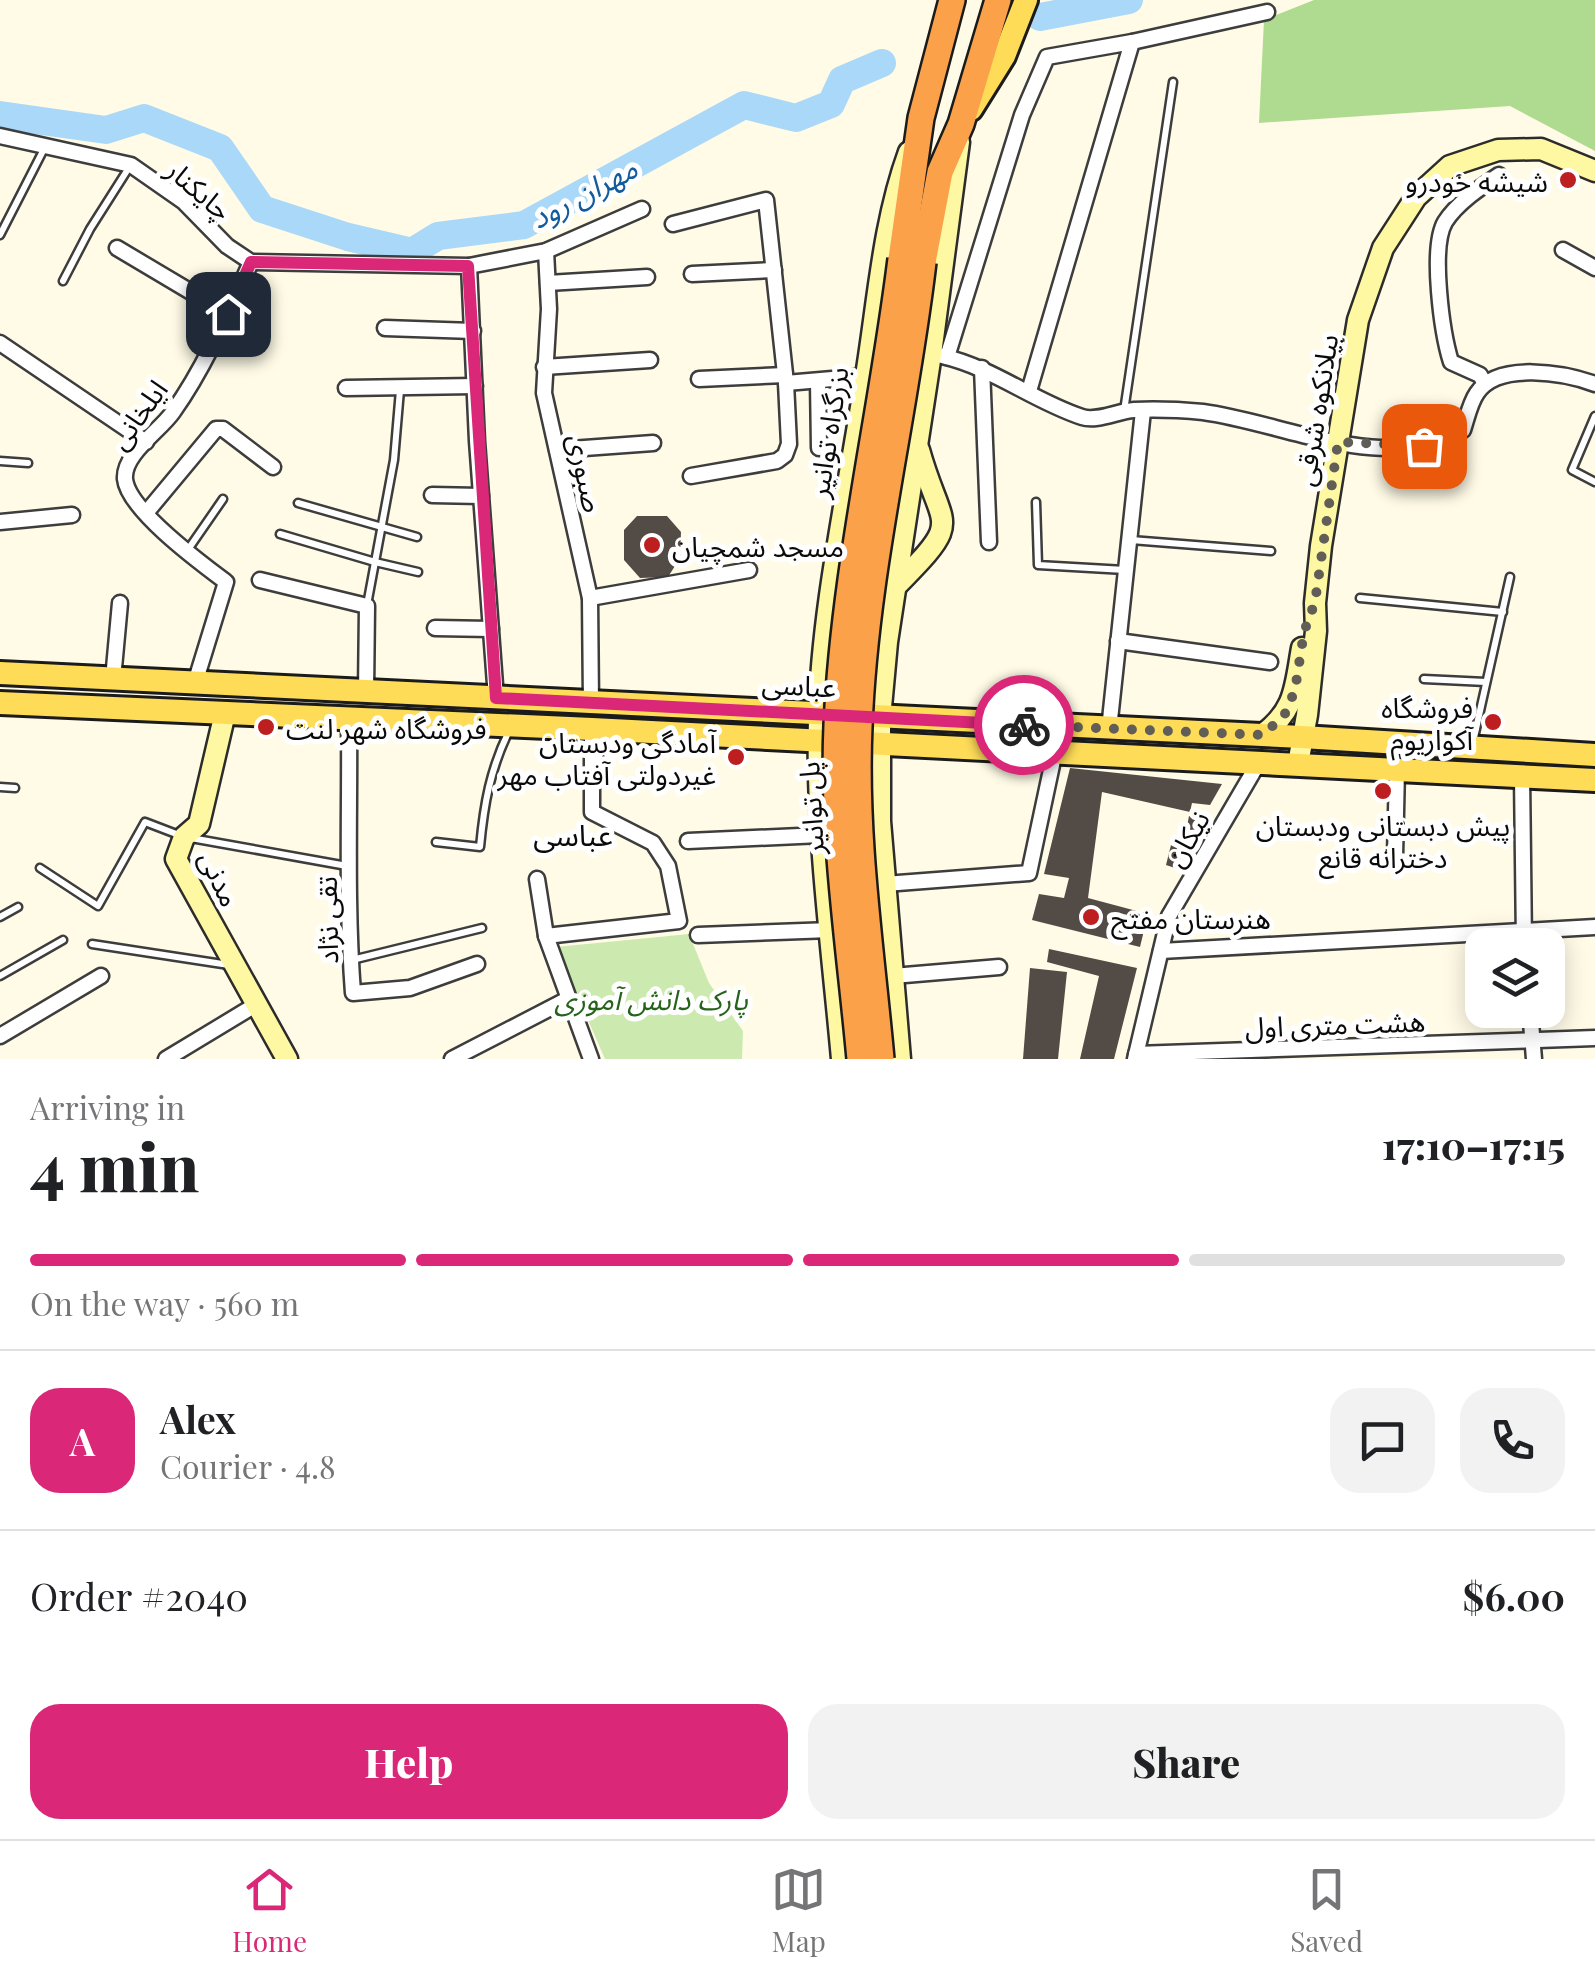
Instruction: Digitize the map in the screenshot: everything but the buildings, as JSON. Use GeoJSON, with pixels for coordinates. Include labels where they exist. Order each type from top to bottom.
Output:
{"type":"FeatureCollection","features":[{"type":"Feature","properties":{"kind":"highway","name":"بزرگراه توانیر"},"geometry":{"type":"LineString","coordinates":[[912,260],[922,118],[952,0]]}},
{"type":"Feature","properties":{"kind":"highway"},"geometry":{"type":"LineString","coordinates":[[912,260],[940,172],[961,124],[998,0]]}},
{"type":"Feature","properties":{"kind":"highway","name":"پل توانیر"},"geometry":{"type":"LineString","coordinates":[[860,1059],[840,835],[836,728],[846,612],[890,346],[912,260]]}},
{"type":"Feature","properties":{"kind":"highway","name":"پل توانیر"},"geometry":{"type":"LineString","coordinates":[[881,1059],[860,835],[858,729],[868,614],[913,350],[912,260]]}},
{"type":"Feature","properties":{"kind":"main road"},"geometry":{"type":"LineString","coordinates":[[961,124],[1004,56],[1026,0]]}},
{"type":"Feature","properties":{"kind":"main road","name":"عباسى"},"geometry":{"type":"LineString","coordinates":[[0,673],[1595,755]]}},
{"type":"Feature","properties":{"kind":"main road"},"geometry":{"type":"LineString","coordinates":[[333,690],[341,718]]}},
{"type":"Feature","properties":{"kind":"main road","name":"عباسى"},"geometry":{"type":"LineString","coordinates":[[0,704],[511,725],[1595,780]]}},
{"type":"Feature","properties":{"kind":"street"},"geometry":{"type":"LineString","coordinates":[[900,1059],[880,821],[879,743],[887,642],[918,444],[939,356],[1022,116],[1047,57],[1267,12]]}},
{"type":"Feature","properties":{"kind":"street"},"geometry":{"type":"LineString","coordinates":[[1029,391],[1132,42]]}},
{"type":"Feature","properties":{"kind":"street","name":"بزرگراه توانیر"},"geometry":{"type":"LineString","coordinates":[[842,1059],[821,828],[819,715],[825,636],[878,282],[896,188],[922,118]]}},
{"type":"Feature","properties":{"kind":"street"},"geometry":{"type":"LineString","coordinates":[[939,356],[961,124]]}},
{"type":"Feature","properties":{"kind":"street","name":"چایکنار"},"geometry":{"type":"LineString","coordinates":[[0,136],[130,164],[184,202],[227,246],[251,262]]}},
{"type":"Feature","properties":{"kind":"street","name":"بیلانکوه شرقی"},"geometry":{"type":"LineString","coordinates":[[1298,764],[1316,631],[1315,602],[1358,320],[1383,248],[1416,197],[1450,166],[1498,150],[1541,149],[1595,171]]}},
{"type":"Feature","properties":{"kind":"street"},"geometry":{"type":"LineString","coordinates":[[1485,384],[1480,375],[1451,362],[1444,340],[1438,246],[1445,222],[1477,190],[1499,176]]}},
{"type":"Feature","properties":{"kind":"street"},"geometry":{"type":"LineString","coordinates":[[673,224],[766,200],[786,379],[789,444],[785,456],[692,476]]}},
{"type":"Feature","properties":{"kind":"street"},"geometry":{"type":"LineString","coordinates":[[251,262],[468,266],[546,251],[642,209]]}},
{"type":"Feature","properties":{"kind":"street"},"geometry":{"type":"LineString","coordinates":[[117,248],[228,314]]}},
{"type":"Feature","properties":{"kind":"street"},"geometry":{"type":"LineString","coordinates":[[1563,250],[1595,268]]}},
{"type":"Feature","properties":{"kind":"street","name":"صبوری"},"geometry":{"type":"LineString","coordinates":[[546,251],[544,393],[590,598],[591,704]]}},
{"type":"Feature","properties":{"kind":"street","name":"ایلخانی"},"geometry":{"type":"LineString","coordinates":[[196,683],[226,582],[186,552],[146,513],[124,477],[128,464],[172,414],[228,314],[251,262]]}},
{"type":"Feature","properties":{"kind":"street"},"geometry":{"type":"LineString","coordinates":[[468,266],[496,698]]}},
{"type":"Feature","properties":{"kind":"street"},"geometry":{"type":"LineString","coordinates":[[692,274],[774,270]]}},
{"type":"Feature","properties":{"kind":"street"},"geometry":{"type":"LineString","coordinates":[[548,283],[647,277]]}},
{"type":"Feature","properties":{"kind":"street"},"geometry":{"type":"LineString","coordinates":[[385,328],[473,331]]}},
{"type":"Feature","properties":{"kind":"street"},"geometry":{"type":"LineString","coordinates":[[0,343],[146,442]]}},
{"type":"Feature","properties":{"kind":"street"},"geometry":{"type":"LineString","coordinates":[[939,356],[982,368],[1085,419],[1124,412],[1202,412],[1338,442],[1424,446],[1463,430],[1475,394],[1485,384],[1521,372],[1550,372],[1595,384]]}},
{"type":"Feature","properties":{"kind":"street"},"geometry":{"type":"LineString","coordinates":[[544,367],[650,360]]}},
{"type":"Feature","properties":{"kind":"street"},"geometry":{"type":"LineString","coordinates":[[982,368],[988,542]]}},
{"type":"Feature","properties":{"kind":"street"},"geometry":{"type":"LineString","coordinates":[[699,379],[818,381],[866,376]]}},
{"type":"Feature","properties":{"kind":"street"},"geometry":{"type":"LineString","coordinates":[[818,381],[819,448]]}},
{"type":"Feature","properties":{"kind":"street"},"geometry":{"type":"LineString","coordinates":[[346,388],[475,386]]}},
{"type":"Feature","properties":{"kind":"street"},"geometry":{"type":"LineString","coordinates":[[1109,730],[1143,411]]}},
{"type":"Feature","properties":{"kind":"street"},"geometry":{"type":"LineString","coordinates":[[146,513],[216,429],[224,429],[273,467]]}},
{"type":"Feature","properties":{"kind":"street"},"geometry":{"type":"LineString","coordinates":[[557,450],[654,443]]}},
{"type":"Feature","properties":{"kind":"street"},"geometry":{"type":"LineString","coordinates":[[897,585],[933,550],[942,535],[944,516],[918,444]]}},
{"type":"Feature","properties":{"kind":"street"},"geometry":{"type":"LineString","coordinates":[[432,495],[481,496]]}},
{"type":"Feature","properties":{"kind":"street"},"geometry":{"type":"LineString","coordinates":[[0,522],[72,515]]}},
{"type":"Feature","properties":{"kind":"street"},"geometry":{"type":"LineString","coordinates":[[590,598],[749,570]]}},
{"type":"Feature","properties":{"kind":"street"},"geometry":{"type":"LineString","coordinates":[[260,580],[367,606],[366,692]]}},
{"type":"Feature","properties":{"kind":"street","name":"بیلانکوه شرقی"},"geometry":{"type":"LineString","coordinates":[[1262,735],[1290,707],[1304,632],[1315,602]]}},
{"type":"Feature","properties":{"kind":"street"},"geometry":{"type":"LineString","coordinates":[[114,679],[120,603]]}},
{"type":"Feature","properties":{"kind":"street"},"geometry":{"type":"LineString","coordinates":[[434,628],[491,630]]}},
{"type":"Feature","properties":{"kind":"street"},"geometry":{"type":"LineString","coordinates":[[825,636],[854,651],[873,650],[887,642]]}},
{"type":"Feature","properties":{"kind":"street"},"geometry":{"type":"LineString","coordinates":[[1118,641],[1270,662]]}},
{"type":"Feature","properties":{"kind":"street","name":"مدنی"},"geometry":{"type":"LineString","coordinates":[[225,713],[200,824],[184,837],[176,859],[287,1059]]}},
{"type":"Feature","properties":{"kind":"street","name":"تقی نژاد"},"geometry":{"type":"LineString","coordinates":[[341,718],[353,993],[410,988],[476,964]]}},
{"type":"Feature","properties":{"kind":"street"},"geometry":{"type":"LineString","coordinates":[[546,936],[679,921],[668,866],[653,843],[592,812],[592,729]]}},
{"type":"Feature","properties":{"kind":"street"},"geometry":{"type":"LineString","coordinates":[[885,884],[1029,873],[1056,751]]}},
{"type":"Feature","properties":{"kind":"street","name":"نیکان"},"geometry":{"type":"LineString","coordinates":[[1136,1056],[1169,916],[1260,762]]}},
{"type":"Feature","properties":{"kind":"street"},"geometry":{"type":"LineString","coordinates":[[1395,856],[1397,769]]}},
{"type":"Feature","properties":{"kind":"street"},"geometry":{"type":"LineString","coordinates":[[1522,776],[1524,928]]}},
{"type":"Feature","properties":{"kind":"street"},"geometry":{"type":"LineString","coordinates":[[688,842],[821,828],[834,811],[851,808],[867,811],[880,821]]}},
{"type":"Feature","properties":{"kind":"street"},"geometry":{"type":"LineString","coordinates":[[537,878],[546,936],[592,1059]]}},
{"type":"Feature","properties":{"kind":"street"},"geometry":{"type":"LineString","coordinates":[[1565,932],[1595,927]]}},
{"type":"Feature","properties":{"kind":"street"},"geometry":{"type":"LineString","coordinates":[[698,935],[830,930]]}},
{"type":"Feature","properties":{"kind":"street"},"geometry":{"type":"LineString","coordinates":[[1160,951],[1465,941]]}},
{"type":"Feature","properties":{"kind":"street"},"geometry":{"type":"LineString","coordinates":[[893,976],[1000,967]]}},
{"type":"Feature","properties":{"kind":"street"},"geometry":{"type":"LineString","coordinates":[[0,1036],[101,976]]}},
{"type":"Feature","properties":{"kind":"street"},"geometry":{"type":"LineString","coordinates":[[452,1059],[568,999]]}},
{"type":"Feature","properties":{"kind":"street"},"geometry":{"type":"LineString","coordinates":[[166,1059],[257,1004]]}},
{"type":"Feature","properties":{"kind":"street"},"geometry":{"type":"LineString","coordinates":[[1532,1028],[1534,1059]]}},
{"type":"Feature","properties":{"kind":"street","name":"هشت متری اول"},"geometry":{"type":"LineString","coordinates":[[1136,1056],[1595,1038]]}},
{"type":"Feature","properties":{"kind":"lane"},"geometry":{"type":"LineString","coordinates":[[1124,412],[1173,82]]}},
{"type":"Feature","properties":{"kind":"lane"},"geometry":{"type":"LineString","coordinates":[[0,235],[46,146]]}},
{"type":"Feature","properties":{"kind":"lane"},"geometry":{"type":"LineString","coordinates":[[63,281],[130,164]]}},
{"type":"Feature","properties":{"kind":"lane"},"geometry":{"type":"LineString","coordinates":[[367,606],[394,460],[400,389]]}},
{"type":"Feature","properties":{"kind":"lane"},"geometry":{"type":"LineString","coordinates":[[1595,416],[1572,470],[1595,482]]}},
{"type":"Feature","properties":{"kind":"lane"},"geometry":{"type":"LineString","coordinates":[[0,461],[28,463]]}},
{"type":"Feature","properties":{"kind":"lane"},"geometry":{"type":"LineString","coordinates":[[186,552],[223,499]]}},
{"type":"Feature","properties":{"kind":"lane"},"geometry":{"type":"LineString","coordinates":[[1036,502],[1038,565],[1126,570]]}},
{"type":"Feature","properties":{"kind":"lane"},"geometry":{"type":"LineString","coordinates":[[298,503],[417,537]]}},
{"type":"Feature","properties":{"kind":"lane"},"geometry":{"type":"LineString","coordinates":[[280,534],[418,572]]}},
{"type":"Feature","properties":{"kind":"lane"},"geometry":{"type":"LineString","coordinates":[[1129,540],[1271,551]]}},
{"type":"Feature","properties":{"kind":"lane"},"geometry":{"type":"LineString","coordinates":[[1471,748],[1510,576]]}},
{"type":"Feature","properties":{"kind":"lane"},"geometry":{"type":"LineString","coordinates":[[1360,598],[1503,612]]}},
{"type":"Feature","properties":{"kind":"lane"},"geometry":{"type":"LineString","coordinates":[[1424,679],[1486,682]]}},
{"type":"Feature","properties":{"kind":"lane"},"geometry":{"type":"LineString","coordinates":[[436,842],[480,847],[492,765],[511,725]]}},
{"type":"Feature","properties":{"kind":"lane"},"geometry":{"type":"LineString","coordinates":[[0,788],[16,788]]}},
{"type":"Feature","properties":{"kind":"lane"},"geometry":{"type":"LineString","coordinates":[[40,868],[98,906],[145,822],[184,837],[350,866]]}},
{"type":"Feature","properties":{"kind":"lane"},"geometry":{"type":"LineString","coordinates":[[0,917],[18,907]]}},
{"type":"Feature","properties":{"kind":"lane"},"geometry":{"type":"LineString","coordinates":[[351,960],[482,928]]}},
{"type":"Feature","properties":{"kind":"lane"},"geometry":{"type":"LineString","coordinates":[[0,976],[63,940]]}},
{"type":"Feature","properties":{"kind":"lane"},"geometry":{"type":"LineString","coordinates":[[92,944],[236,966]]}},
{"type":"Feature","properties":{"kind":"green space"},"geometry":{"type":"Polygon","coordinates":[[[1314,0],[1595,0],[1595,151],[1510,106],[1259,123],[1264,20],[1314,0]]]}},
{"type":"Feature","properties":{"kind":"green space","name":"پارک دانش آموزی"},"geometry":{"type":"Polygon","coordinates":[[[689,934],[709,983],[743,1031],[742,1059],[605,1059],[556,947],[689,934]]]}},
{"type":"Feature","properties":{"kind":"waterway","name":"مهران رود"},"geometry":{"type":"LineString","coordinates":[[1040,17],[1129,0]]}},
{"type":"Feature","properties":{"kind":"waterway","name":"مهران رود"},"geometry":{"type":"LineString","coordinates":[[0,115],[106,130],[144,118],[220,148],[262,209],[348,237],[412,252],[438,236],[524,225],[744,105],[796,118],[831,104],[842,80],[882,63]]}},
{"type":"Feature","properties":{"kind":"way so far"},"geometry":{"type":"LineString","coordinates":[[1024,725],[1262,735],[1284,716],[1295,690],[1304,632],[1315,602],[1338,442],[1424,446]]}},
{"type":"Feature","properties":{"kind":"place","name":"شیشه خودرو"},"geometry":{"type":"Point","coordinates":[1568,180]}},
{"type":"Feature","properties":{"kind":"place","name":"مسجد شمچیان"},"geometry":{"type":"Point","coordinates":[652,545]}},
{"type":"Feature","properties":{"kind":"place","name":"فروشگاه آکواریوم"},"geometry":{"type":"Point","coordinates":[1493,722]}},
{"type":"Feature","properties":{"kind":"place","name":"فروشگاه شهر لنت"},"geometry":{"type":"Point","coordinates":[266,727]}},
{"type":"Feature","properties":{"kind":"place","name":"آمادگی ودبستان غیردولتی آفتاب مهر"},"geometry":{"type":"Point","coordinates":[736,757]}},
{"type":"Feature","properties":{"kind":"place","name":"پیش دبستانی ودبستان دخترانه قانع"},"geometry":{"type":"Point","coordinates":[1383,791]}},
{"type":"Feature","properties":{"kind":"place","name":"هنرستان مفتح"},"geometry":{"type":"Point","coordinates":[1091,917]}},
{"type":"Feature","properties":{"kind":"district","name":"عباسی"},"geometry":{"type":"Point","coordinates":[573,834]}},
{"type":"Feature","properties":{"kind":"route"},"geometry":{"type":"LineString","coordinates":[[228,314],[251,262],[468,266],[496,698],[1024,725]]}}]}
